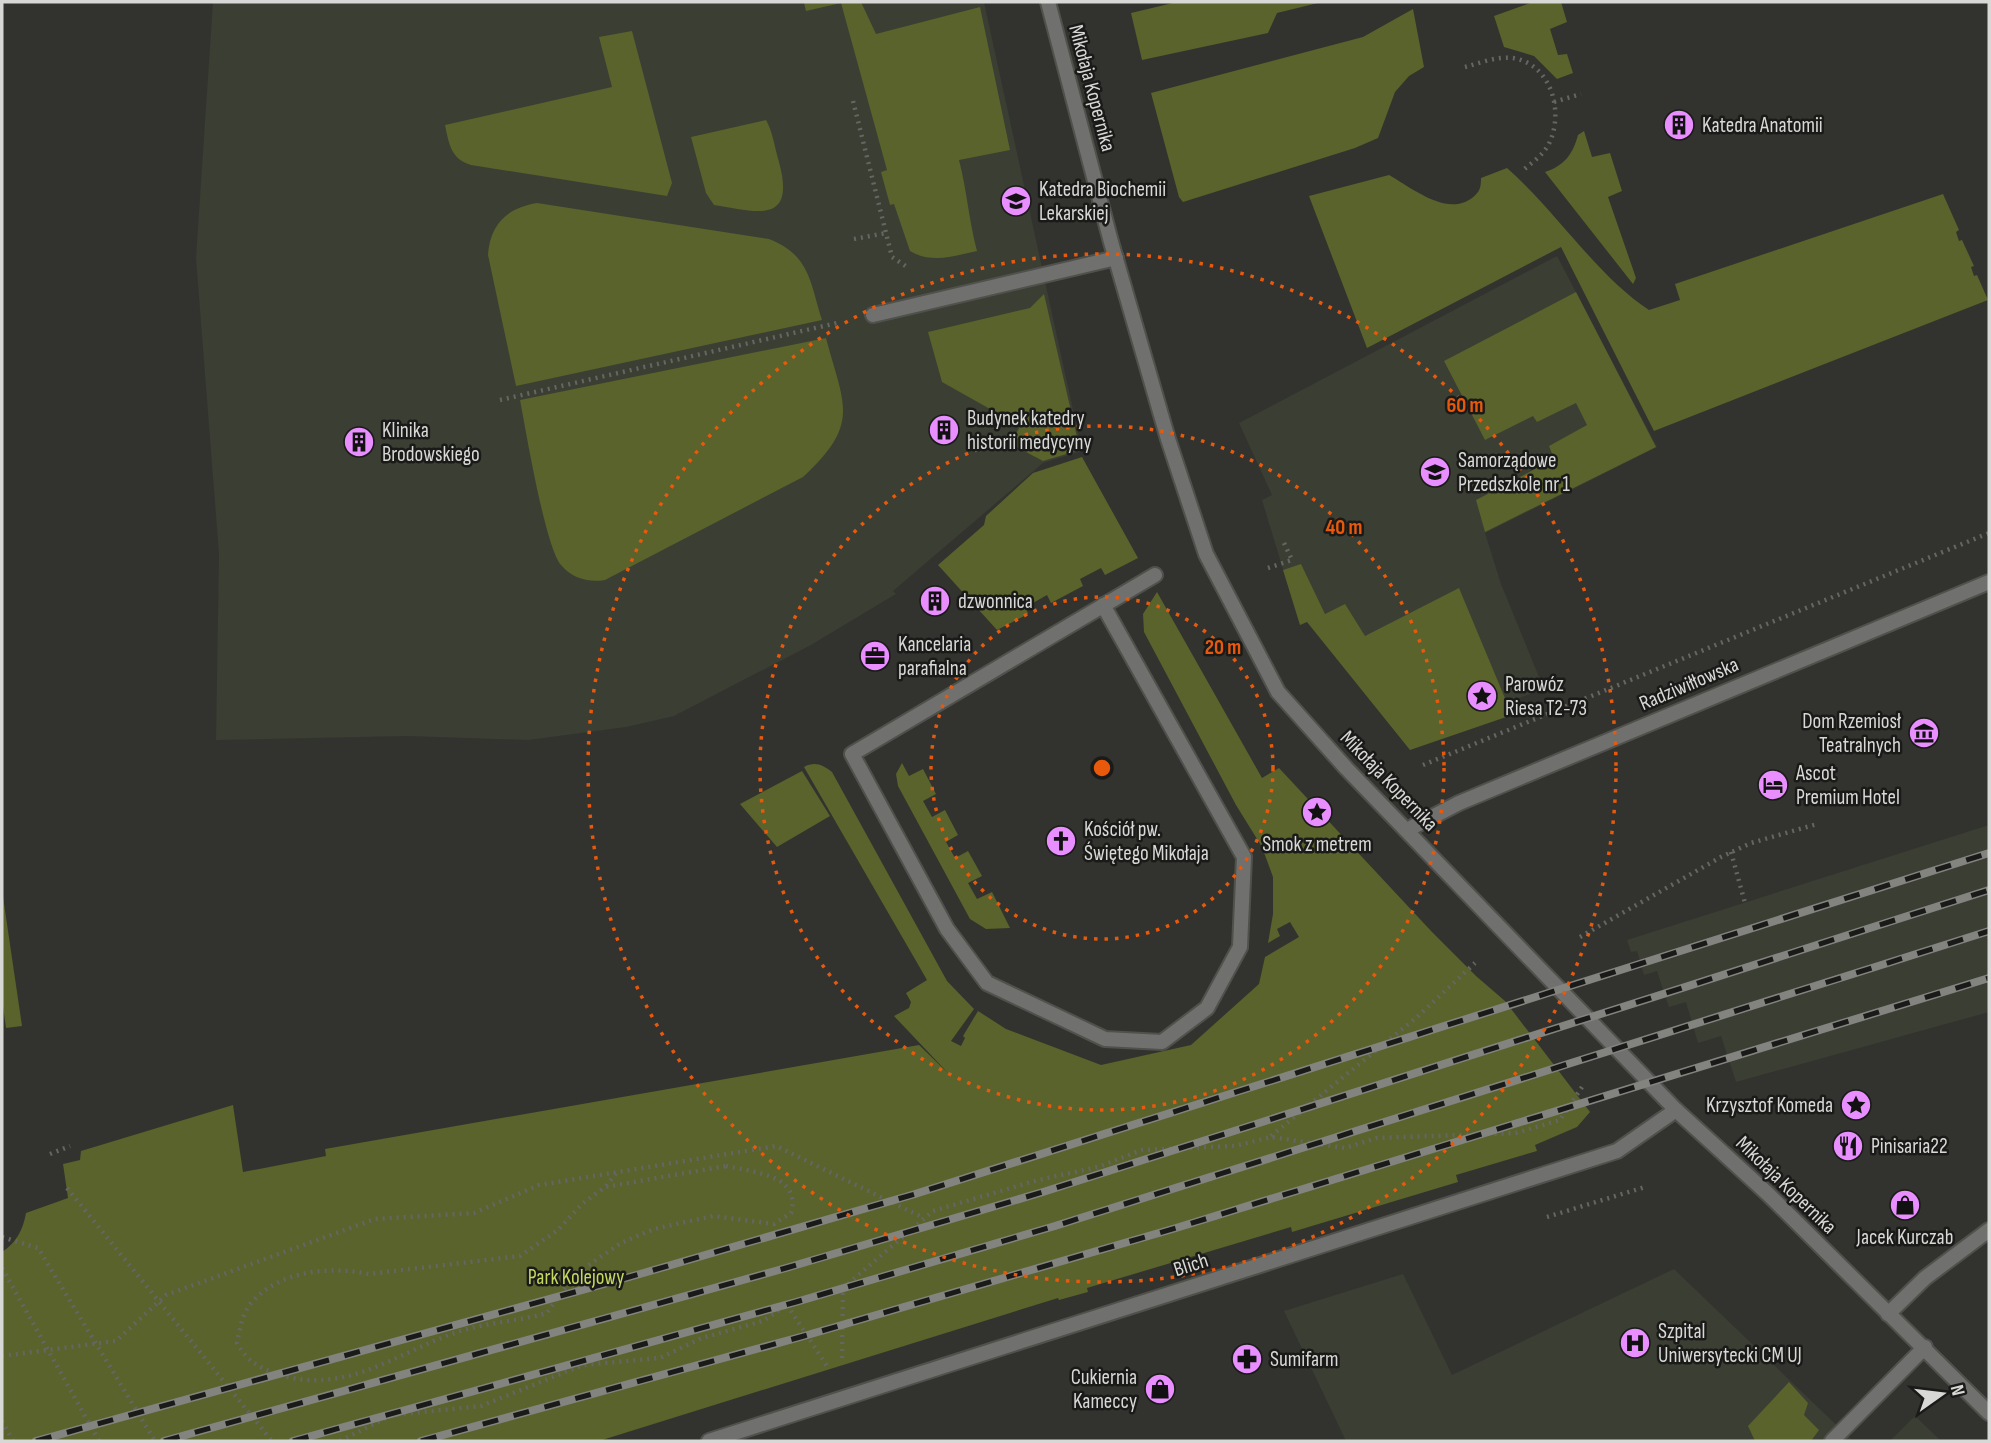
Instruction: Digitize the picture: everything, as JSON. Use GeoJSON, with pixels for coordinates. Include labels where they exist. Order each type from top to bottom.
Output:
{"type":"FeatureCollection","features":[{"type":"Feature","properties":{"kind":"street","name":"Mikołaja Kopernika"},"geometry":{"type":"LineString","coordinates":[[1048,2],[1116,258],[1168,439],[1206,554],[1278,692],[1676,1110],[1768,1194],[1989,1413]]}},
{"type":"Feature","properties":{"kind":"street"},"geometry":{"type":"LineString","coordinates":[[873,315],[1116,258]]}},
{"type":"Feature","properties":{"kind":"street"},"geometry":{"type":"LineString","coordinates":[[1103,605],[1244,857],[1240,947],[1207,1008],[1163,1042],[1105,1039],[987,983],[947,929],[852,754],[1103,605],[1155,575]]}},
{"type":"Feature","properties":{"kind":"street","name":"Radziwiłłowska"},"geometry":{"type":"LineString","coordinates":[[1407,830],[1459,803],[1989,582]]}},
{"type":"Feature","properties":{"kind":"street","name":"Blich"},"geometry":{"type":"LineString","coordinates":[[709,1441],[1617,1151],[1676,1110]]}},
{"type":"Feature","properties":{"kind":"street"},"geometry":{"type":"LineString","coordinates":[[1888,1314],[1925,1278],[1989,1230]]}},
{"type":"Feature","properties":{"kind":"street"},"geometry":{"type":"LineString","coordinates":[[1832,1441],[1925,1347]]}},
{"type":"Feature","properties":{"kind":"path"},"geometry":{"type":"LineString","coordinates":[[1465,67],[1503,58],[1521,61],[1546,79],[1558,115],[1551,140],[1522,172]]}},
{"type":"Feature","properties":{"kind":"path"},"geometry":{"type":"LineString","coordinates":[[1554,102],[1581,94]]}},
{"type":"Feature","properties":{"kind":"path"},"geometry":{"type":"LineString","coordinates":[[853,102],[892,257],[905,267],[917,268]]}},
{"type":"Feature","properties":{"kind":"path"},"geometry":{"type":"LineString","coordinates":[[854,239],[886,233]]}},
{"type":"Feature","properties":{"kind":"path"},"geometry":{"type":"LineString","coordinates":[[500,400],[873,315]]}},
{"type":"Feature","properties":{"kind":"path"},"geometry":{"type":"LineString","coordinates":[[1423,765],[1989,533]]}},
{"type":"Feature","properties":{"kind":"path"},"geometry":{"type":"LineString","coordinates":[[1268,568],[1292,560],[1284,543]]}},
{"type":"Feature","properties":{"kind":"path"},"geometry":{"type":"LineString","coordinates":[[1580,937],[1731,852],[1817,824]]}},
{"type":"Feature","properties":{"kind":"path"},"geometry":{"type":"LineString","coordinates":[[1731,852],[1745,903]]}},
{"type":"Feature","properties":{"kind":"path"},"geometry":{"type":"LineString","coordinates":[[1270,1137],[1417,1017],[1475,963]]}},
{"type":"Feature","properties":{"kind":"path"},"geometry":{"type":"LineString","coordinates":[[340,1441],[392,1415],[481,1406],[583,1365],[660,1358],[702,1338],[763,1321],[788,1305],[843,1288],[933,1211],[1038,1180],[1098,1167],[1142,1150],[1236,1146],[1270,1137],[1345,1148],[1377,1138],[1516,1133],[1560,1120],[1582,1087]]}},
{"type":"Feature","properties":{"kind":"path"},"geometry":{"type":"LineString","coordinates":[[50,1154],[70,1146]]}},
{"type":"Feature","properties":{"kind":"path"},"geometry":{"type":"LineString","coordinates":[[2,1356],[47,1352],[117,1340],[166,1295],[374,1219],[474,1213],[539,1185],[776,1146],[924,1218]]}},
{"type":"Feature","properties":{"kind":"path"},"geometry":{"type":"LineString","coordinates":[[715,1157],[726,1166]]}},
{"type":"Feature","properties":{"kind":"path"},"geometry":{"type":"LineString","coordinates":[[605,1186],[726,1166],[768,1175],[783,1182],[792,1192],[794,1202],[791,1213],[774,1224],[713,1216],[654,1229],[621,1243],[574,1275],[547,1313],[466,1329],[422,1345],[355,1377],[315,1382],[291,1378],[260,1368],[245,1358],[237,1343],[241,1321],[251,1303],[275,1285],[322,1270],[345,1269],[369,1274],[520,1256],[558,1230],[617,1172]]}},
{"type":"Feature","properties":{"kind":"path"},"geometry":{"type":"LineString","coordinates":[[66,1188],[272,1441]]}},
{"type":"Feature","properties":{"kind":"path"},"geometry":{"type":"LineString","coordinates":[[2,1237],[38,1248],[155,1441]]}},
{"type":"Feature","properties":{"kind":"path"},"geometry":{"type":"LineString","coordinates":[[2,1268],[99,1441]]}},
{"type":"Feature","properties":{"kind":"path"},"geometry":{"type":"LineString","coordinates":[[842,1366],[843,1288]]}},
{"type":"Feature","properties":{"kind":"path"},"geometry":{"type":"LineString","coordinates":[[788,1305],[829,1370],[836,1368]]}},
{"type":"Feature","properties":{"kind":"path"},"geometry":{"type":"LineString","coordinates":[[2,1421],[13,1441]]}},
{"type":"Feature","properties":{"kind":"shaded area"},"geometry":{"type":"Polygon","coordinates":[[[213,2],[984,2],[1082,451],[1043,463],[893,591],[896,594],[811,645],[674,716],[626,727],[528,740],[407,736],[216,740],[219,554],[196,258],[213,2]]]}},
{"type":"Feature","properties":{"kind":"shaded area","name":"Samorządowe Przedszkole nr 1"},"geometry":{"type":"Polygon","coordinates":[[[1557,256],[1657,447],[1485,533],[1501,584],[1544,689],[1419,735],[1325,613],[1300,625],[1262,500],[1272,495],[1239,423],[1557,256]]]}},
{"type":"Feature","properties":{"kind":"shaded area"},"geometry":{"type":"Polygon","coordinates":[[[1989,825],[1989,1012],[1736,1082],[1721,1036],[1698,1043],[1686,1002],[1669,1007],[1657,971],[1644,975],[1637,951],[1631,952],[1627,940],[1989,825]]]}},
{"type":"Feature","properties":{"kind":"shaded area","name":"Szpital Uniwersytecki CM UJ"},"geometry":{"type":"Polygon","coordinates":[[[1674,1269],[1853,1441],[1346,1441],[1284,1311],[1403,1274],[1452,1375],[1674,1269]]]}},
{"type":"Feature","properties":{"kind":"shaded area"},"geometry":{"type":"Polygon","coordinates":[[[1915,1416],[1941,1441],[1890,1441],[1915,1416]]]}},
{"type":"Feature","properties":{"kind":"green space"},"geometry":{"type":"Polygon","coordinates":[[[861,2],[876,34],[980,7],[1010,150],[959,160],[977,251],[935,258],[910,251],[894,204],[890,205],[881,172],[887,170],[841,3],[806,11],[804,3],[861,2]]]}},
{"type":"Feature","properties":{"kind":"green space"},"geometry":{"type":"Polygon","coordinates":[[[1177,2],[1322,2],[1277,13],[1268,33],[1142,60],[1131,13],[1177,2]]]}},
{"type":"Feature","properties":{"kind":"green space"},"geometry":{"type":"Polygon","coordinates":[[[1533,2],[1561,2],[1567,22],[1550,29],[1558,55],[1567,54],[1573,73],[1557,79],[1534,56],[1504,47],[1494,16],[1533,2]]]}},
{"type":"Feature","properties":{"kind":"green space"},"geometry":{"type":"Polygon","coordinates":[[[1413,9],[1424,67],[1409,76],[1395,92],[1378,138],[1355,148],[1183,202],[1179,197],[1151,93],[1363,37],[1413,9]]]}},
{"type":"Feature","properties":{"kind":"green space"},"geometry":{"type":"Polygon","coordinates":[[[632,31],[672,183],[667,196],[471,165],[455,155],[445,125],[612,87],[599,37],[632,31]]]}},
{"type":"Feature","properties":{"kind":"green space"},"geometry":{"type":"Polygon","coordinates":[[[766,120],[774,141],[783,182],[782,196],[777,205],[769,210],[758,211],[714,205],[706,193],[691,137],[766,120]]]}},
{"type":"Feature","properties":{"kind":"green space"},"geometry":{"type":"Polygon","coordinates":[[[1584,131],[1592,157],[1610,153],[1622,191],[1608,197],[1636,278],[1633,284],[1545,172],[1567,158],[1578,135],[1584,131]]]}},
{"type":"Feature","properties":{"kind":"green space"},"geometry":{"type":"Polygon","coordinates":[[[1507,168],[1612,280],[1649,310],[1680,300],[1675,284],[1943,194],[1959,230],[1956,232],[1959,241],[1962,240],[1974,266],[1971,267],[1974,276],[1977,275],[1988,300],[1654,431],[1561,247],[1367,348],[1309,196],[1389,175],[1430,198],[1452,204],[1462,203],[1477,194],[1481,178],[1507,168]]]}},
{"type":"Feature","properties":{"kind":"green space"},"geometry":{"type":"Polygon","coordinates":[[[537,203],[769,239],[793,253],[801,262],[811,282],[822,320],[516,386],[488,255],[489,244],[496,226],[509,213],[537,203]]]}},
{"type":"Feature","properties":{"kind":"green space"},"geometry":{"type":"Polygon","coordinates":[[[1576,292],[1656,447],[1485,532],[1476,500],[1554,459],[1549,446],[1587,425],[1576,403],[1537,422],[1533,416],[1485,440],[1444,361],[1576,292]]]}},
{"type":"Feature","properties":{"kind":"green space"},"geometry":{"type":"Polygon","coordinates":[[[1044,294],[1080,450],[1043,461],[1011,444],[1020,426],[942,382],[928,332],[1030,308],[1044,294]]]}},
{"type":"Feature","properties":{"kind":"green space"},"geometry":{"type":"Polygon","coordinates":[[[826,338],[842,398],[841,427],[834,442],[803,477],[605,580],[581,579],[561,565],[543,513],[520,400],[826,338]]]}},
{"type":"Feature","properties":{"kind":"green space"},"geometry":{"type":"Polygon","coordinates":[[[1082,457],[1138,558],[1105,575],[1101,568],[1080,579],[1083,586],[1051,603],[1047,595],[1026,607],[1028,614],[997,630],[938,565],[984,525],[986,516],[1033,473],[1082,457]]]}},
{"type":"Feature","properties":{"kind":"green space"},"geometry":{"type":"Polygon","coordinates":[[[1301,564],[1325,614],[1345,604],[1365,636],[1459,588],[1512,715],[1410,750],[1307,622],[1300,625],[1283,570],[1301,564]]]}},
{"type":"Feature","properties":{"kind":"green space","name":"Park Kolejowy"},"geometry":{"type":"Polygon","coordinates":[[[1157,592],[1262,778],[1279,768],[1432,932],[1505,1001],[1590,1112],[1577,1127],[1535,1145],[1537,1151],[1456,1175],[1458,1182],[1292,1232],[1291,1227],[1087,1288],[1088,1292],[1059,1300],[1058,1298],[599,1441],[2,1441],[2,1252],[18,1236],[26,1213],[68,1198],[63,1164],[80,1160],[81,1151],[233,1105],[243,1172],[326,1156],[325,1149],[919,1045],[948,1073],[894,1016],[909,1008],[911,1002],[906,993],[927,980],[804,767],[808,765],[819,765],[832,772],[947,981],[974,1009],[951,1041],[961,1046],[965,1038],[963,1036],[978,1011],[1006,1029],[1101,1065],[1191,1045],[1259,984],[1265,957],[1299,937],[1290,922],[1277,929],[1280,936],[1268,943],[1273,914],[1273,877],[1262,847],[1236,805],[1144,632],[1143,614],[1157,592]]]}},
{"type":"Feature","properties":{"kind":"green space"},"geometry":{"type":"Polygon","coordinates":[[[902,763],[909,776],[923,769],[936,794],[923,801],[932,817],[945,810],[958,835],[946,842],[955,858],[968,851],[982,876],[968,883],[977,899],[992,892],[1010,928],[986,929],[970,919],[898,786],[896,774],[902,763]]]}},
{"type":"Feature","properties":{"kind":"green space"},"geometry":{"type":"Polygon","coordinates":[[[802,771],[830,816],[777,847],[740,804],[802,771]]]}},
{"type":"Feature","properties":{"kind":"green space"},"geometry":{"type":"Polygon","coordinates":[[[2,890],[22,1026],[6,1028],[2,999],[2,890]]]}},
{"type":"Feature","properties":{"kind":"green space"},"geometry":{"type":"Polygon","coordinates":[[[1789,1382],[1808,1403],[1804,1415],[1819,1430],[1811,1441],[1755,1441],[1748,1426],[1789,1382]]]}},
{"type":"Feature","properties":{"kind":"railway"},"geometry":{"type":"LineString","coordinates":[[1471,700],[1493,691]]}},
{"type":"Feature","properties":{"kind":"railway"},"geometry":{"type":"LineString","coordinates":[[36,1441],[640,1274],[915,1194],[1989,853]]}},
{"type":"Feature","properties":{"kind":"railway"},"geometry":{"type":"LineString","coordinates":[[164,1441],[786,1268],[1043,1192],[1989,890]]}},
{"type":"Feature","properties":{"kind":"railway"},"geometry":{"type":"LineString","coordinates":[[293,1441],[796,1302],[1055,1226],[1989,931]]}},
{"type":"Feature","properties":{"kind":"railway"},"geometry":{"type":"LineString","coordinates":[[421,1441],[804,1336],[1176,1228],[1989,978]]}},
{"type":"Feature","properties":{"kind":"place","name":"Katedra Anatomii"},"geometry":{"type":"Point","coordinates":[1679,125]}},
{"type":"Feature","properties":{"kind":"place","name":"Katedra Biochemii Lekarskiej"},"geometry":{"type":"Point","coordinates":[1016,201]}},
{"type":"Feature","properties":{"kind":"place","name":"Budynek katedry historii medycyny"},"geometry":{"type":"Point","coordinates":[944,430]}},
{"type":"Feature","properties":{"kind":"place","name":"Klinika Brodowskiego"},"geometry":{"type":"Point","coordinates":[359,442]}},
{"type":"Feature","properties":{"kind":"place","name":"Samorządowe Przedszkole nr 1"},"geometry":{"type":"Point","coordinates":[1435,472]}},
{"type":"Feature","properties":{"kind":"place","name":"dzwonnica"},"geometry":{"type":"Point","coordinates":[935,601]}},
{"type":"Feature","properties":{"kind":"place","name":"Kancelaria parafialna"},"geometry":{"type":"Point","coordinates":[875,656]}},
{"type":"Feature","properties":{"kind":"place","name":"Parowóz Riesa T2-73"},"geometry":{"type":"Point","coordinates":[1482,696]}},
{"type":"Feature","properties":{"kind":"place","name":"Dom Rzemiosł Teatralnych"},"geometry":{"type":"Point","coordinates":[1924,733]}},
{"type":"Feature","properties":{"kind":"place","name":"Ascot Premium Hotel"},"geometry":{"type":"Point","coordinates":[1773,785]}},
{"type":"Feature","properties":{"kind":"place","name":"Smok z metrem"},"geometry":{"type":"Point","coordinates":[1317,812]}},
{"type":"Feature","properties":{"kind":"place","name":"Kościół pw. Świętego Mikołaja"},"geometry":{"type":"Point","coordinates":[1061,841]}},
{"type":"Feature","properties":{"kind":"place","name":"Krzysztof Komeda"},"geometry":{"type":"Point","coordinates":[1856,1105]}},
{"type":"Feature","properties":{"kind":"place","name":"Pinisaria22"},"geometry":{"type":"Point","coordinates":[1848,1146]}},
{"type":"Feature","properties":{"kind":"place","name":"Jacek Kurczab"},"geometry":{"type":"Point","coordinates":[1905,1205]}},
{"type":"Feature","properties":{"kind":"place","name":"Szpital Uniwersytecki CM UJ"},"geometry":{"type":"Point","coordinates":[1635,1343]}},
{"type":"Feature","properties":{"kind":"place","name":"Sumifarm"},"geometry":{"type":"Point","coordinates":[1247,1359]}},
{"type":"Feature","properties":{"kind":"place","name":"Cukiernia Kameccy"},"geometry":{"type":"Point","coordinates":[1160,1389]}}]}
